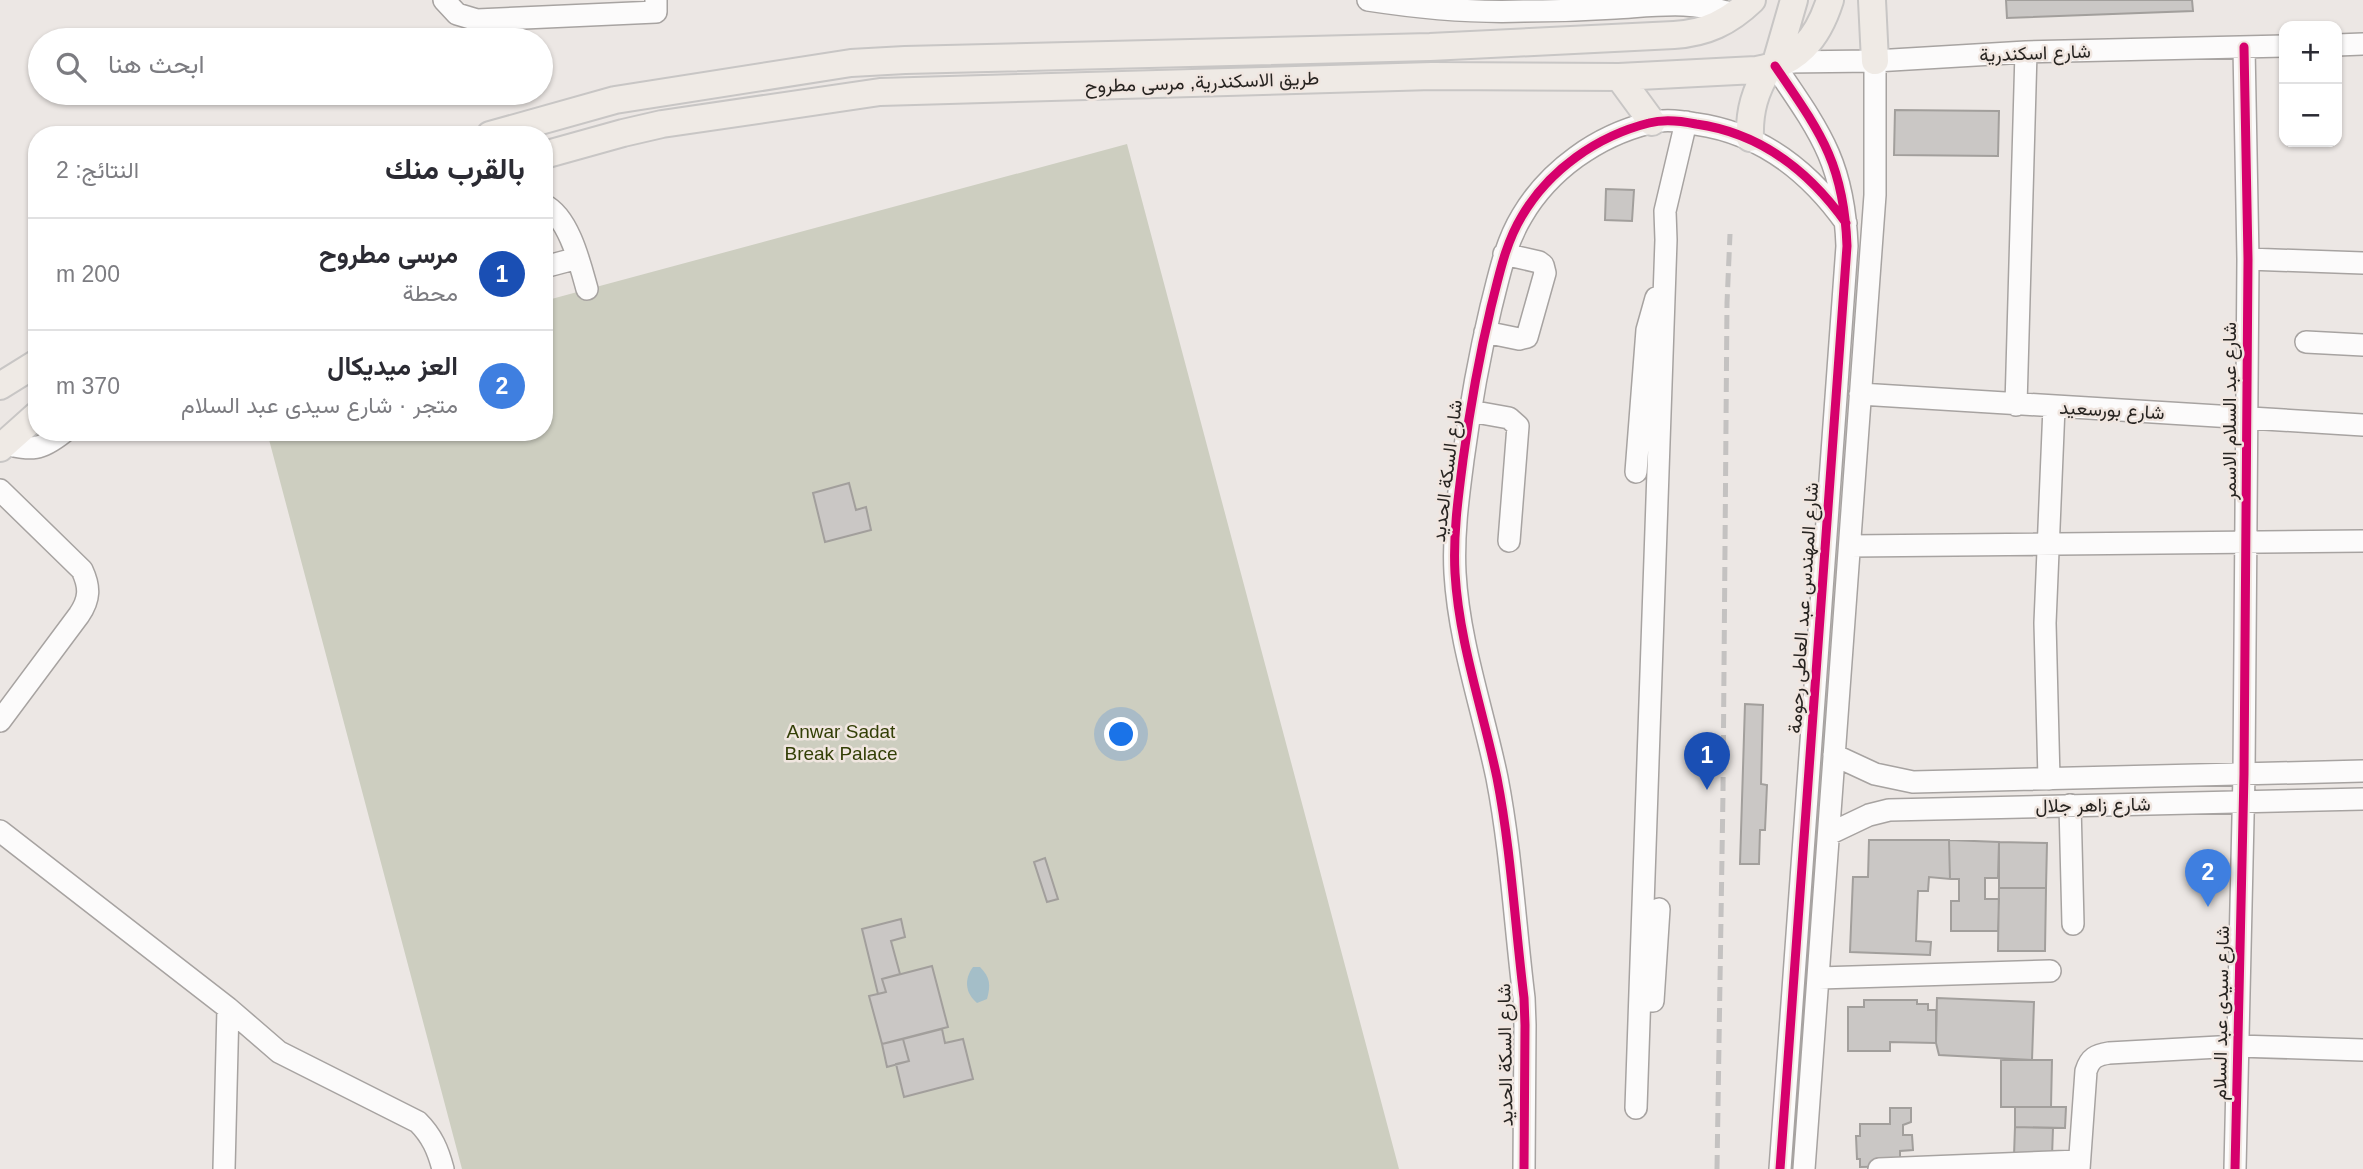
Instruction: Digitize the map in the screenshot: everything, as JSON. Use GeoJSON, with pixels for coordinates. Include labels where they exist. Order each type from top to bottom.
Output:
{"type":"FeatureCollection","features":[{"type":"Feature","properties":{"kind":"main road"},"geometry":{"type":"LineString","coordinates":[[1776,65],[1794,0]]}},
{"type":"Feature","properties":{"kind":"main road"},"geometry":{"type":"LineString","coordinates":[[1750,138],[1749,119],[1760,83],[1776,65],[1799,54],[1810,43],[1819,30],[1830,0]]}},
{"type":"Feature","properties":{"kind":"main road"},"geometry":{"type":"LineString","coordinates":[[1872,0],[1875,61]]}},
{"type":"Feature","properties":{"kind":"main road","name":"طريق الاسكندرية, مرسى مطروح"},"geometry":{"type":"LineString","coordinates":[[522,126],[615,100],[852,63],[1430,47],[1674,35],[1707,30],[1744,7]]}},
{"type":"Feature","properties":{"kind":"main road","name":"طريق الاسكندرية, مرسى مطروح"},"geometry":{"type":"LineString","coordinates":[[553,152],[662,124],[880,92],[1432,76],[1619,77],[1776,65]]}},
{"type":"Feature","properties":{"kind":"main road"},"geometry":{"type":"LineString","coordinates":[[1619,77],[1652,121]]}},
{"type":"Feature","properties":{"kind":"main road"},"geometry":{"type":"LineString","coordinates":[[0,386],[28,369]]}},
{"type":"Feature","properties":{"kind":"main road"},"geometry":{"type":"LineString","coordinates":[[2,446],[28,423]]}},
{"type":"Feature","properties":{"kind":"street"},"geometry":{"type":"LineString","coordinates":[[444,0],[457,14],[477,20],[656,12],[656,0]]}},
{"type":"Feature","properties":{"kind":"street"},"geometry":{"type":"LineString","coordinates":[[1368,0],[1488,12],[1693,1],[1744,7]]}},
{"type":"Feature","properties":{"kind":"street"},"geometry":{"type":"LineString","coordinates":[[2342,45],[2363,44]]}},
{"type":"Feature","properties":{"kind":"street","name":"شارع اسكندرية"},"geometry":{"type":"LineString","coordinates":[[1776,65],[2026,52],[2279,46]]}},
{"type":"Feature","properties":{"kind":"street","name":"شارع عبد السلام الاسمر"},"geometry":{"type":"LineString","coordinates":[[2244,47],[2248,259],[2244,774]]}},
{"type":"Feature","properties":{"kind":"street"},"geometry":{"type":"LineString","coordinates":[[2016,405],[2026,52]]}},
{"type":"Feature","properties":{"kind":"street"},"geometry":{"type":"LineString","coordinates":[[1804,1169],[1875,195],[1875,61]]}},
{"type":"Feature","properties":{"kind":"street","name":"شارع المهندس عبد العاطى رحومة"},"geometry":{"type":"LineString","coordinates":[[1776,65],[1826,145],[1840,183],[1846,223],[1846,260],[1780,1169]]}},
{"type":"Feature","properties":{"kind":"street","name":"شارع السكة الحديد"},"geometry":{"type":"LineString","coordinates":[[1524,1169],[1525,1025],[1500,794],[1464,638],[1455,575],[1456,511],[1469,411],[1504,254],[1522,216],[1547,183],[1577,156],[1613,135],[1652,121],[1686,122],[1729,130],[1773,150],[1814,182],[1846,223]]}},
{"type":"Feature","properties":{"kind":"street"},"geometry":{"type":"LineString","coordinates":[[1636,1108],[1665,211],[1686,122]]}},
{"type":"Feature","properties":{"kind":"street"},"geometry":{"type":"LineString","coordinates":[[553,209],[563,222],[587,289]]}},
{"type":"Feature","properties":{"kind":"street"},"geometry":{"type":"LineString","coordinates":[[1485,332],[1519,339],[1527,337],[1545,273],[1539,262],[1504,254]]}},
{"type":"Feature","properties":{"kind":"street"},"geometry":{"type":"LineString","coordinates":[[553,265],[578,258]]}},
{"type":"Feature","properties":{"kind":"street"},"geometry":{"type":"LineString","coordinates":[[2248,259],[2363,263]]}},
{"type":"Feature","properties":{"kind":"street"},"geometry":{"type":"LineString","coordinates":[[1636,472],[1647,330],[1665,269]]}},
{"type":"Feature","properties":{"kind":"street"},"geometry":{"type":"LineString","coordinates":[[2306,342],[2363,345]]}},
{"type":"Feature","properties":{"kind":"street","name":"شارع بورسعيد"},"geometry":{"type":"LineString","coordinates":[[1860,394],[2363,425]]}},
{"type":"Feature","properties":{"kind":"street"},"geometry":{"type":"LineString","coordinates":[[2049,779],[2045,623],[2054,407]]}},
{"type":"Feature","properties":{"kind":"street"},"geometry":{"type":"LineString","coordinates":[[1469,411],[1509,418],[1518,426],[1509,541]]}},
{"type":"Feature","properties":{"kind":"street"},"geometry":{"type":"LineString","coordinates":[[2,446],[31,450],[51,441]]}},
{"type":"Feature","properties":{"kind":"street"},"geometry":{"type":"LineString","coordinates":[[0,490],[82,570],[89,593],[86,605],[0,721]]}},
{"type":"Feature","properties":{"kind":"street"},"geometry":{"type":"LineString","coordinates":[[1850,546],[2363,541]]}},
{"type":"Feature","properties":{"kind":"street"},"geometry":{"type":"LineString","coordinates":[[1817,664],[1840,665]]}},
{"type":"Feature","properties":{"kind":"street","name":"شارع زاهر جلال"},"geometry":{"type":"LineString","coordinates":[[1834,755],[1875,774],[1913,782],[2363,771]]}},
{"type":"Feature","properties":{"kind":"street","name":"شارع سيدى عبد السلام"},"geometry":{"type":"LineString","coordinates":[[2235,1169],[2244,774]]}},
{"type":"Feature","properties":{"kind":"street","name":"شارع زاهر جلال"},"geometry":{"type":"LineString","coordinates":[[1829,834],[1869,815],[1889,810],[2363,799]]}},
{"type":"Feature","properties":{"kind":"street"},"geometry":{"type":"LineString","coordinates":[[2070,805],[2073,924]]}},
{"type":"Feature","properties":{"kind":"street"},"geometry":{"type":"LineString","coordinates":[[0,831],[228,1008],[279,1052],[418,1122],[437,1146],[443,1169]]}},
{"type":"Feature","properties":{"kind":"street"},"geometry":{"type":"LineString","coordinates":[[1637,1068],[1651,1021],[1659,909]]}},
{"type":"Feature","properties":{"kind":"street"},"geometry":{"type":"LineString","coordinates":[[1819,978],[2050,971]]}},
{"type":"Feature","properties":{"kind":"street"},"geometry":{"type":"LineString","coordinates":[[223,1169],[228,1008]]}},
{"type":"Feature","properties":{"kind":"street"},"geometry":{"type":"LineString","coordinates":[[1879,1169],[2079,1165],[2086,1071],[2089,1062],[2101,1054],[2237,1046],[2363,1050]]}},
{"type":"Feature","properties":{"kind":"green space","name":"Anwar Sadat Break Palace"},"geometry":{"type":"Polygon","coordinates":[[[1127,144],[1399,1169],[462,1169],[269,441],[553,441],[553,299],[1127,144]]]}},
{"type":"Feature","properties":{"kind":"water"},"geometry":{"type":"Polygon","coordinates":[[[973,967],[980,967],[988,978],[989,985],[987,999],[977,1003],[967,986],[973,967]]]}},
{"type":"Feature","properties":{"kind":"building"},"geometry":{"type":"Polygon","coordinates":[[[2006,0],[2192,0],[2193,11],[2007,18],[2006,0]]]}},
{"type":"Feature","properties":{"kind":"building"},"geometry":{"type":"Polygon","coordinates":[[[1895,110],[1999,111],[1998,156],[1894,155],[1895,110]]]}},
{"type":"Feature","properties":{"kind":"building"},"geometry":{"type":"Polygon","coordinates":[[[1606,189],[1634,190],[1632,221],[1605,220],[1606,189]]]}},
{"type":"Feature","properties":{"kind":"building"},"geometry":{"type":"Polygon","coordinates":[[[849,483],[856,510],[866,507],[871,530],[825,542],[813,493],[849,483]]]}},
{"type":"Feature","properties":{"kind":"building"},"geometry":{"type":"Polygon","coordinates":[[[1745,704],[1763,705],[1761,784],[1767,785],[1765,830],[1760,830],[1759,864],[1740,864],[1745,704]]]}},
{"type":"Feature","properties":{"kind":"building"},"geometry":{"type":"Polygon","coordinates":[[[1869,840],[1949,840],[1950,879],[1929,877],[1928,891],[1918,891],[1916,941],[1931,942],[1930,955],[1850,952],[1853,877],[1868,877],[1869,840]]]}},
{"type":"Feature","properties":{"kind":"building"},"geometry":{"type":"Polygon","coordinates":[[[1949,840],[1999,842],[1998,878],[1985,878],[1985,899],[1999,899],[1998,931],[1951,931],[1951,901],[1959,901],[1959,879],[1950,879],[1949,840]]]}},
{"type":"Feature","properties":{"kind":"building"},"geometry":{"type":"Polygon","coordinates":[[[1999,842],[2047,843],[2046,888],[1999,888],[1999,842]]]}},
{"type":"Feature","properties":{"kind":"building"},"geometry":{"type":"Polygon","coordinates":[[[1045,858],[1058,899],[1047,902],[1034,862],[1045,858]]]}},
{"type":"Feature","properties":{"kind":"building"},"geometry":{"type":"Polygon","coordinates":[[[1999,888],[2046,888],[2045,951],[1998,951],[1999,888]]]}},
{"type":"Feature","properties":{"kind":"building"},"geometry":{"type":"Polygon","coordinates":[[[901,919],[905,937],[891,941],[900,974],[882,979],[886,992],[878,994],[862,929],[901,919]]]}},
{"type":"Feature","properties":{"kind":"building"},"geometry":{"type":"Polygon","coordinates":[[[932,966],[948,1027],[882,1044],[869,996],[886,992],[882,979],[932,966]]]}},
{"type":"Feature","properties":{"kind":"building"},"geometry":{"type":"Polygon","coordinates":[[[1937,998],[2034,1002],[2032,1060],[1939,1055],[1936,1043],[1937,998]]]}},
{"type":"Feature","properties":{"kind":"building"},"geometry":{"type":"Polygon","coordinates":[[[1864,1000],[1917,1000],[1917,1004],[1928,1004],[1928,1010],[1936,1010],[1936,1043],[1890,1042],[1890,1051],[1848,1051],[1848,1007],[1864,1007],[1864,1000]]]}},
{"type":"Feature","properties":{"kind":"building"},"geometry":{"type":"Polygon","coordinates":[[[942,1029],[945,1043],[963,1039],[973,1079],[904,1097],[896,1064],[909,1061],[903,1039],[942,1029]]]}},
{"type":"Feature","properties":{"kind":"building"},"geometry":{"type":"Polygon","coordinates":[[[903,1039],[909,1061],[887,1067],[882,1044],[903,1039]]]}},
{"type":"Feature","properties":{"kind":"building"},"geometry":{"type":"Polygon","coordinates":[[[2001,1060],[2052,1060],[2051,1107],[2001,1107],[2001,1060]]]}},
{"type":"Feature","properties":{"kind":"building"},"geometry":{"type":"Polygon","coordinates":[[[2015,1107],[2066,1107],[2065,1128],[2015,1127],[2015,1107]]]}},
{"type":"Feature","properties":{"kind":"building"},"geometry":{"type":"Polygon","coordinates":[[[1890,1108],[1911,1108],[1911,1122],[1903,1125],[1903,1135],[1912,1135],[1913,1150],[1900,1151],[1900,1162],[1909,1166],[1860,1167],[1856,1136],[1860,1136],[1860,1124],[1890,1124],[1890,1108]]]}},
{"type":"Feature","properties":{"kind":"building"},"geometry":{"type":"Polygon","coordinates":[[[2015,1127],[2053,1128],[2052,1157],[2014,1156],[2015,1127]]]}},
{"type":"Feature","properties":{"kind":"railway"},"geometry":{"type":"LineString","coordinates":[[1717,1169],[1730,234]]}},
{"type":"Feature","properties":{"kind":"cycle path"},"geometry":{"type":"LineString","coordinates":[[2235,1169],[2244,774],[2248,259],[2244,47]]}},
{"type":"Feature","properties":{"kind":"cycle path"},"geometry":{"type":"LineString","coordinates":[[1775,66],[1805,110],[1827,150],[1841,192],[1847,246],[1780,1169]]}},
{"type":"Feature","properties":{"kind":"cycle path"},"geometry":{"type":"LineString","coordinates":[[1524,1169],[1524,998],[1509,860],[1497,778],[1461,625],[1455,573],[1455,531],[1472,402],[1487,326],[1507,249],[1516,227],[1533,199],[1560,170],[1576,157],[1611,137],[1660,121],[1685,122],[1720,129],[1762,146],[1799,171],[1832,204],[1846,223]]}},
{"type":"Feature","properties":{"kind":"place","name":"مرسى مطروح"},"geometry":{"type":"Point","coordinates":[1707,790]}},
{"type":"Feature","properties":{"kind":"place","name":"العز ميديكال"},"geometry":{"type":"Point","coordinates":[2208,907]}}]}
